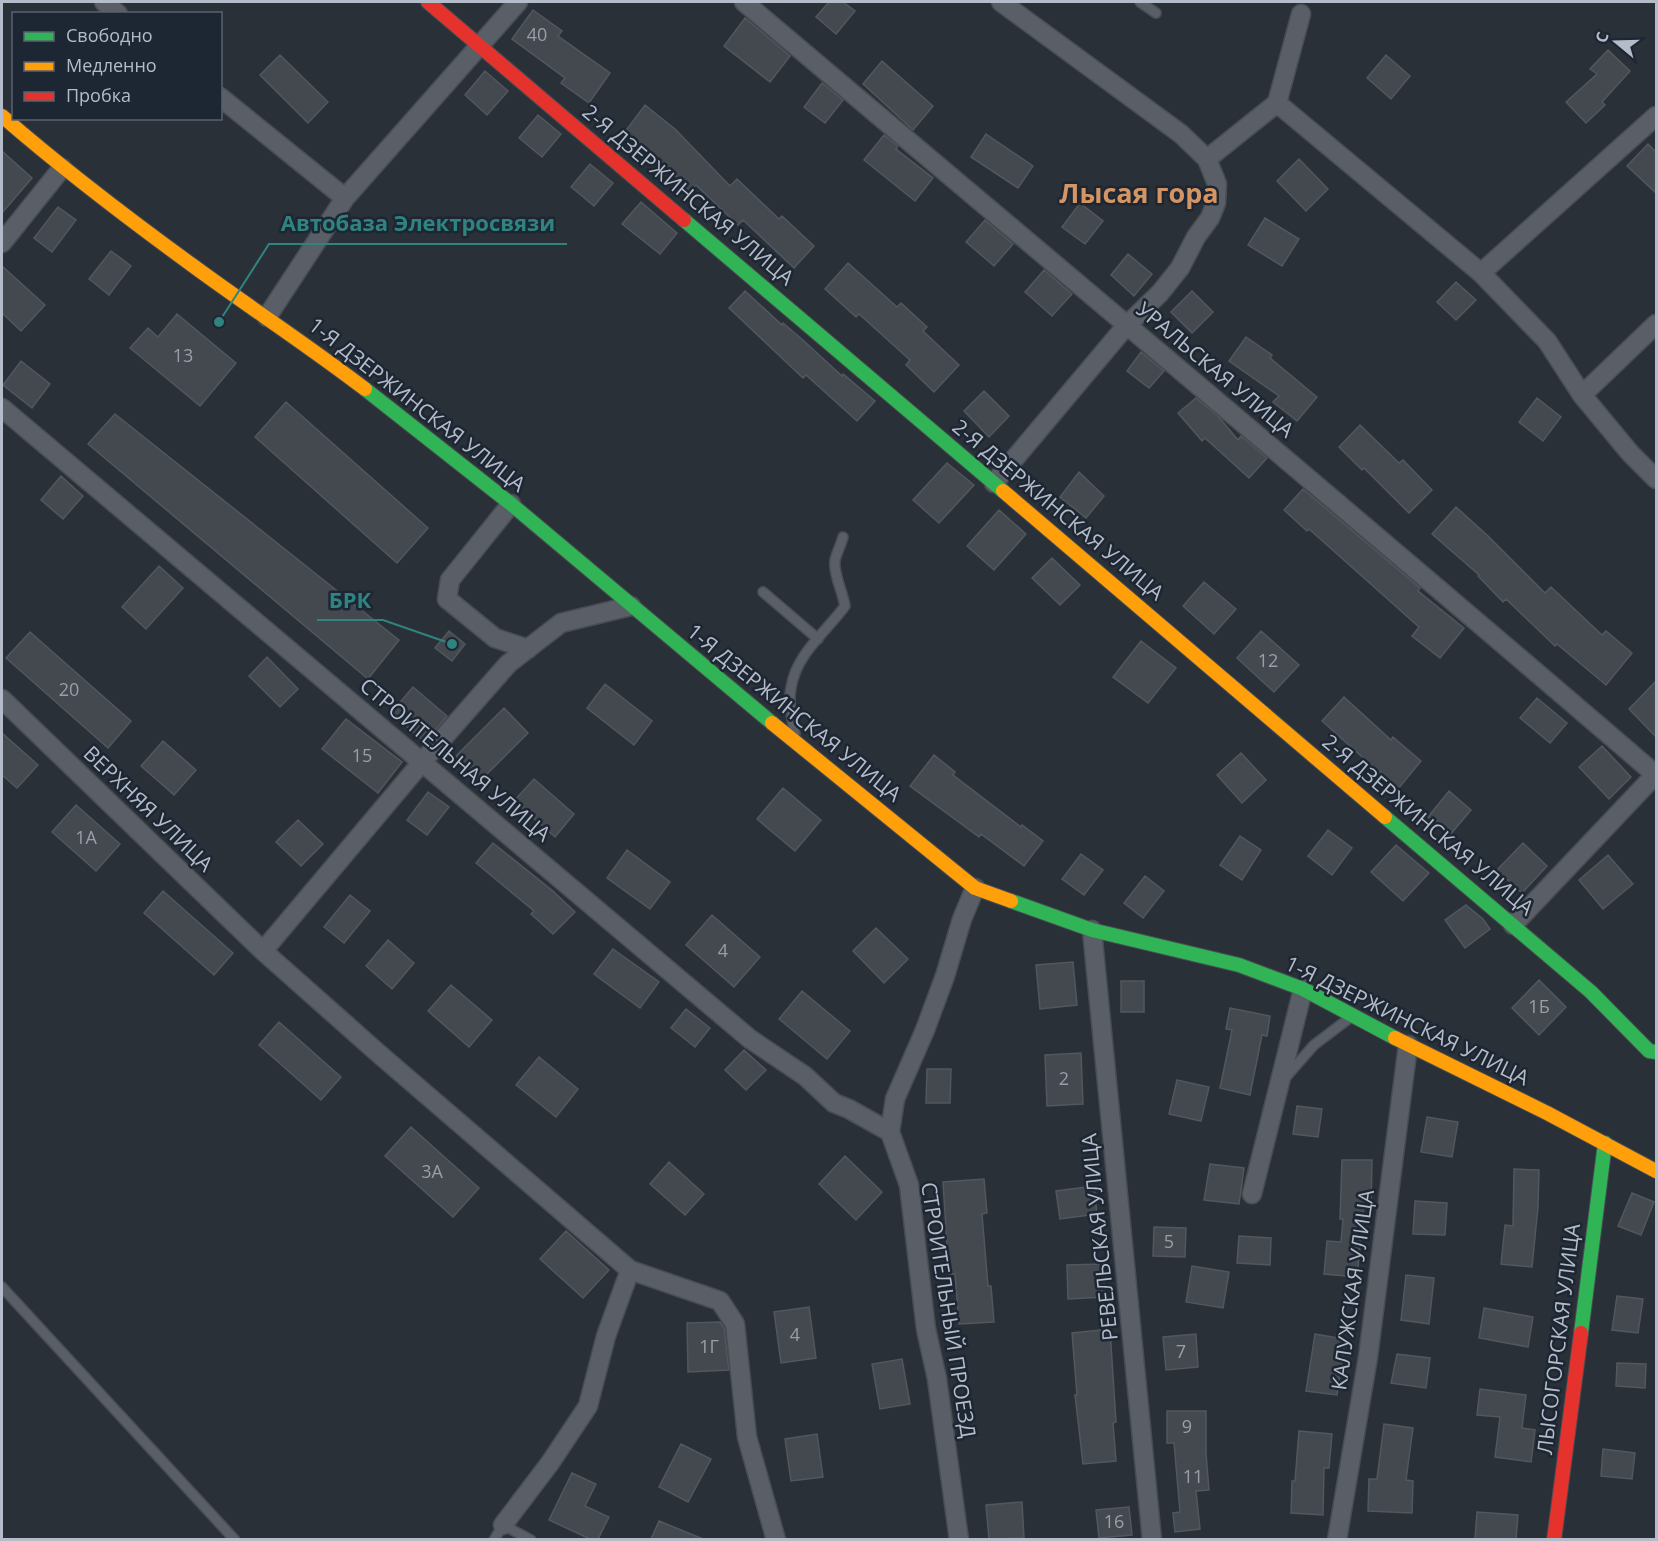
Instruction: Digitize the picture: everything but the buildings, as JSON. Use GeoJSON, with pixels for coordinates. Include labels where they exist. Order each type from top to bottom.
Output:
{"type":"FeatureCollection","features":[{"type":"Feature","properties":{"kind":"street"},"geometry":{"type":"LineString","coordinates":[[104,2],[116,12]]}},
{"type":"Feature","properties":{"kind":"street","name":"2-Я ДЗЕРЖИНСКАЯ УЛИЦА"},"geometry":{"type":"LineString","coordinates":[[428,2],[1514,925],[1591,992],[1649,1051],[1656,1052]]}},
{"type":"Feature","properties":{"kind":"street"},"geometry":{"type":"LineString","coordinates":[[267,317],[345,198],[518,2]]}},
{"type":"Feature","properties":{"kind":"street","name":"УРАЛЬСКАЯ УЛИЦА"},"geometry":{"type":"LineString","coordinates":[[744,2],[1126,326],[1362,522],[1656,775]]}},
{"type":"Feature","properties":{"kind":"street"},"geometry":{"type":"LineString","coordinates":[[994,483],[1126,326],[1160,293],[1180,268],[1196,237],[1210,218],[1216,203],[1217,184],[1207,159],[1181,134],[1001,2]]}},
{"type":"Feature","properties":{"kind":"street"},"geometry":{"type":"LineString","coordinates":[[1207,159],[1277,103],[1301,14]]}},
{"type":"Feature","properties":{"kind":"street"},"geometry":{"type":"LineString","coordinates":[[222,99],[345,198]]}},
{"type":"Feature","properties":{"kind":"street"},"geometry":{"type":"LineString","coordinates":[[1277,103],[1481,273],[1547,340],[1582,395],[1630,453],[1656,480]]}},
{"type":"Feature","properties":{"kind":"street","name":"1-Я ДЗЕРЖИНСКАЯ УЛИЦА"},"geometry":{"type":"LineString","coordinates":[[2,116],[62,168],[192,265],[334,365],[512,504],[796,743],[975,888],[1092,930],[1239,965],[1303,989],[1656,1171]]}},
{"type":"Feature","properties":{"kind":"street"},"geometry":{"type":"LineString","coordinates":[[1481,273],[1656,116]]}},
{"type":"Feature","properties":{"kind":"street"},"geometry":{"type":"LineString","coordinates":[[2,243],[62,168]]}},
{"type":"Feature","properties":{"kind":"street"},"geometry":{"type":"LineString","coordinates":[[1582,395],[1656,324]]}},
{"type":"Feature","properties":{"kind":"street","name":"СТРОИТЕЛЬНАЯ УЛИЦА"},"geometry":{"type":"LineString","coordinates":[[2,408],[750,1039],[805,1076],[834,1103],[890,1132]]}},
{"type":"Feature","properties":{"kind":"street"},"geometry":{"type":"LineString","coordinates":[[512,504],[450,580],[447,599],[495,638],[528,648]]}},
{"type":"Feature","properties":{"kind":"street"},"geometry":{"type":"LineString","coordinates":[[263,951],[508,664],[561,623],[631,606]]}},
{"type":"Feature","properties":{"kind":"street","name":"ВЕРХНЯЯ УЛИЦА"},"geometry":{"type":"LineString","coordinates":[[2,699],[263,951],[630,1270]]}},
{"type":"Feature","properties":{"kind":"street"},"geometry":{"type":"LineString","coordinates":[[1514,925],[1656,775]]}},
{"type":"Feature","properties":{"kind":"street","name":"СТРОИТЕЛЬНЫЙ ПРОЕЗД"},"geometry":{"type":"LineString","coordinates":[[959,1539],[937,1379],[926,1329],[909,1185],[890,1132],[895,1099],[937,998],[962,919],[975,888]]}},
{"type":"Feature","properties":{"kind":"street","name":"РЕВЕЛЬСКАЯ УЛИЦА"},"geometry":{"type":"LineString","coordinates":[[1092,930],[1152,1539]]}},
{"type":"Feature","properties":{"kind":"street"},"geometry":{"type":"LineString","coordinates":[[1252,1194],[1303,989]]}},
{"type":"Feature","properties":{"kind":"street","name":"КАЛУЖСКАЯ УЛИЦА"},"geometry":{"type":"LineString","coordinates":[[1337,1539],[1368,1357],[1408,1045]]}},
{"type":"Feature","properties":{"kind":"street","name":"ЛЫСОГОРСКАЯ УЛИЦА"},"geometry":{"type":"LineString","coordinates":[[1554,1539],[1605,1143]]}},
{"type":"Feature","properties":{"kind":"street"},"geometry":{"type":"LineString","coordinates":[[499,1532],[550,1463],[588,1406],[606,1336],[630,1270],[720,1301],[735,1324],[747,1437],[776,1539]]}},
{"type":"Feature","properties":{"kind":"lane"},"geometry":{"type":"LineString","coordinates":[[1140,2],[1156,13]]}},
{"type":"Feature","properties":{"kind":"lane"},"geometry":{"type":"LineString","coordinates":[[796,743],[790,706],[791,687],[801,661],[845,606],[842,589],[836,575],[835,562],[843,537]]}},
{"type":"Feature","properties":{"kind":"lane"},"geometry":{"type":"LineString","coordinates":[[763,592],[818,639]]}},
{"type":"Feature","properties":{"kind":"lane"},"geometry":{"type":"LineString","coordinates":[[1280,1085],[1314,1045],[1352,1016]]}},
{"type":"Feature","properties":{"kind":"lane"},"geometry":{"type":"LineString","coordinates":[[2,1287],[235,1539]]}},
{"type":"Feature","properties":{"kind":"lane"},"geometry":{"type":"LineString","coordinates":[[499,1532],[531,1539]]}},
{"type":"Feature","properties":{"kind":"traffic: fast"},"geometry":{"type":"LineString","coordinates":[[684,220],[1003,491]]}},
{"type":"Feature","properties":{"kind":"traffic: fast"},"geometry":{"type":"LineString","coordinates":[[365,389],[511,504],[772,723]]}},
{"type":"Feature","properties":{"kind":"traffic: fast"},"geometry":{"type":"LineString","coordinates":[[1385,817],[1591,992],[1649,1051],[1656,1052]]}},
{"type":"Feature","properties":{"kind":"traffic: fast"},"geometry":{"type":"LineString","coordinates":[[1011,901],[1092,930],[1239,965],[1303,989],[1395,1038]]}},
{"type":"Feature","properties":{"kind":"traffic: fast"},"geometry":{"type":"LineString","coordinates":[[1581,1333],[1605,1143]]}},
{"type":"Feature","properties":{"kind":"traffic: slow"},"geometry":{"type":"LineString","coordinates":[[2,116],[143,229],[365,389]]}},
{"type":"Feature","properties":{"kind":"traffic: slow"},"geometry":{"type":"LineString","coordinates":[[1003,491],[1385,817]]}},
{"type":"Feature","properties":{"kind":"traffic: slow"},"geometry":{"type":"LineString","coordinates":[[772,723],[975,888],[1011,901]]}},
{"type":"Feature","properties":{"kind":"traffic: slow"},"geometry":{"type":"LineString","coordinates":[[1395,1038],[1547,1113],[1656,1171]]}},
{"type":"Feature","properties":{"kind":"traffic: jam"},"geometry":{"type":"LineString","coordinates":[[428,2],[684,220]]}},
{"type":"Feature","properties":{"kind":"traffic: jam"},"geometry":{"type":"LineString","coordinates":[[1554,1540],[1581,1333]]}},
{"type":"Feature","properties":{"kind":"place","name":"Автобаза Электросвязи"},"geometry":{"type":"Point","coordinates":[219,322]}},
{"type":"Feature","properties":{"kind":"place","name":"БРК"},"geometry":{"type":"Point","coordinates":[452,644]}},
{"type":"Feature","properties":{"kind":"district","name":"Лысая гора"},"geometry":{"type":"Point","coordinates":[1139,194]}}]}
